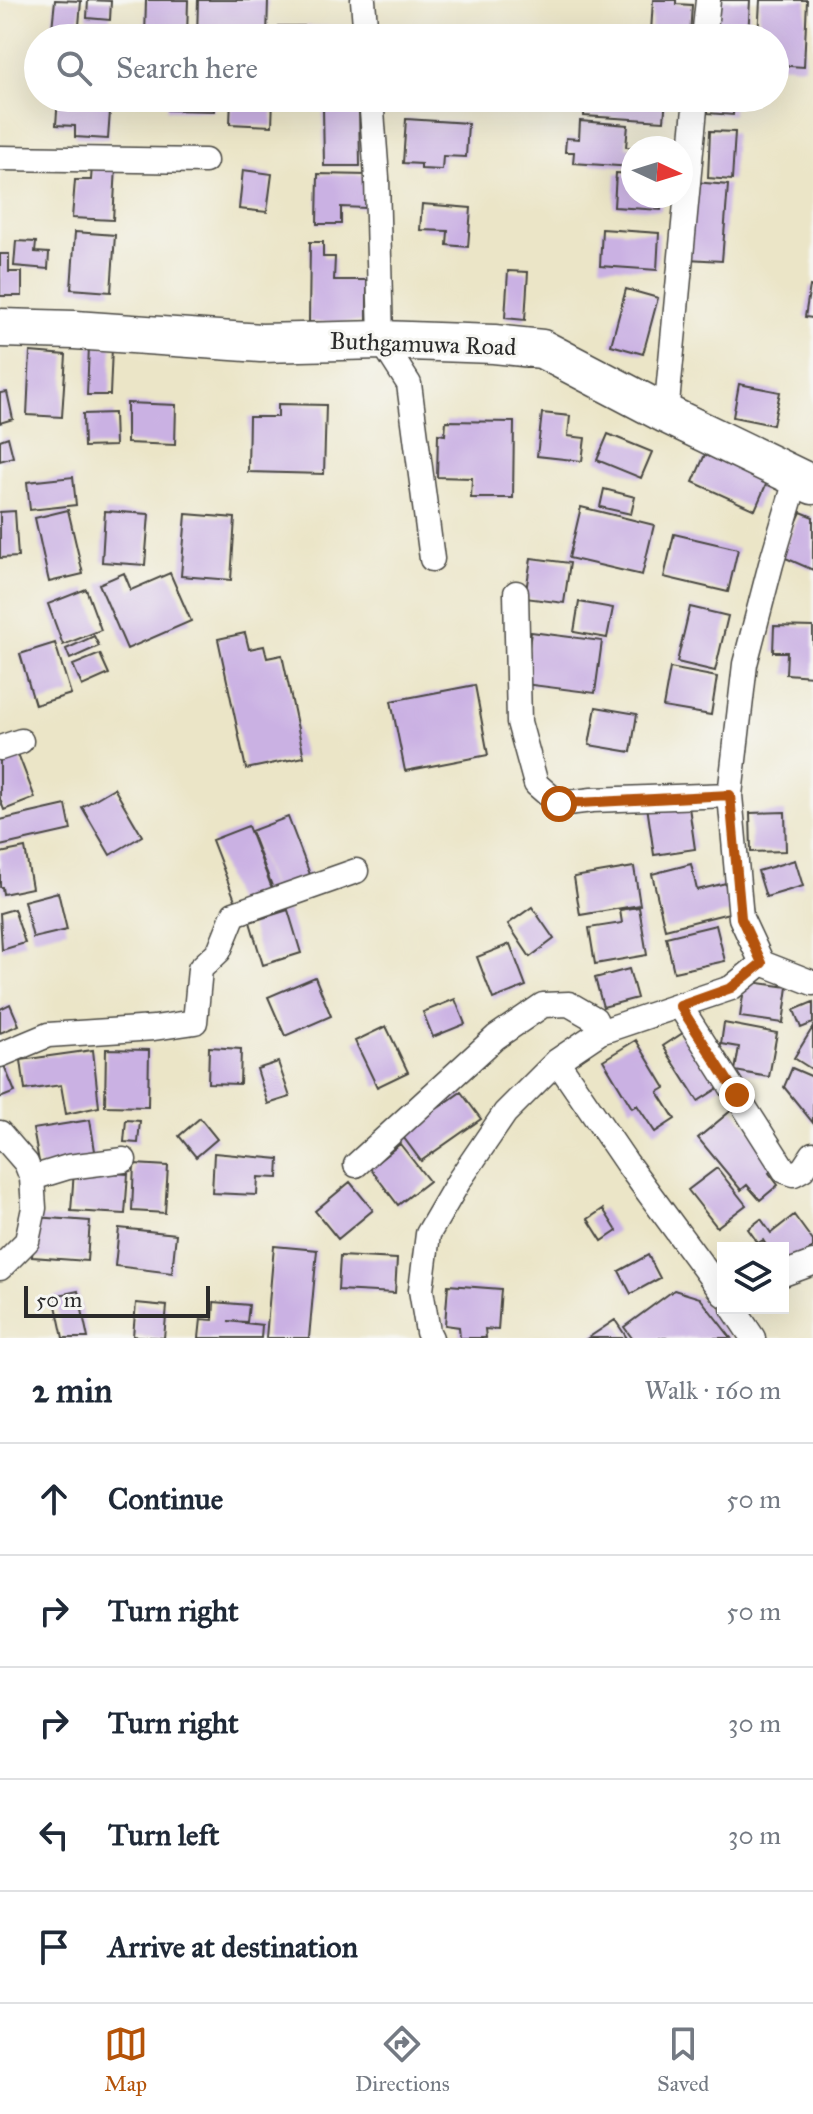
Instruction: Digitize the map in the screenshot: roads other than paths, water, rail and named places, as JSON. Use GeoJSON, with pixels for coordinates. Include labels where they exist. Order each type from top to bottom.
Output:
{"type":"FeatureCollection","features":[{"type":"Feature","properties":{"kind":"main road","name":"Buthgamuwa Road"},"geometry":{"type":"LineString","coordinates":[[0,328],[261,343],[381,340],[542,349],[666,414],[805,481]]}},
{"type":"Feature","properties":{"kind":"street"},"geometry":{"type":"LineString","coordinates":[[363,0],[365,24]]}},
{"type":"Feature","properties":{"kind":"street"},"geometry":{"type":"LineString","coordinates":[[705,24],[708,0]]}},
{"type":"Feature","properties":{"kind":"street"},"geometry":{"type":"LineString","coordinates":[[372,112],[381,340],[409,384],[432,559]]}},
{"type":"Feature","properties":{"kind":"street"},"geometry":{"type":"LineString","coordinates":[[666,414],[695,112]]}},
{"type":"Feature","properties":{"kind":"street"},"geometry":{"type":"LineString","coordinates":[[0,158],[205,161]]}},
{"type":"Feature","properties":{"kind":"street"},"geometry":{"type":"LineString","coordinates":[[805,481],[771,564],[745,664],[730,795],[741,918],[762,963],[813,983]]}},
{"type":"Feature","properties":{"kind":"street"},"geometry":{"type":"LineString","coordinates":[[516,593],[519,722],[536,784],[559,804],[730,795]]}},
{"type":"Feature","properties":{"kind":"street"},"geometry":{"type":"LineString","coordinates":[[0,1055],[48,1035],[195,1022],[200,969],[219,951],[234,914],[356,871]]}},
{"type":"Feature","properties":{"kind":"street"},"geometry":{"type":"LineString","coordinates":[[431,1338],[421,1290],[428,1234],[460,1179],[505,1113],[557,1061],[600,1032],[731,988],[762,963]]}},
{"type":"Feature","properties":{"kind":"street"},"geometry":{"type":"LineString","coordinates":[[356,1165],[496,1037],[543,1005],[569,1004],[595,1019],[600,1032]]}},
{"type":"Feature","properties":{"kind":"street"},"geometry":{"type":"LineString","coordinates":[[680,1006],[785,1171],[794,1174],[803,1169],[813,1154]]}},
{"type":"Feature","properties":{"kind":"street"},"geometry":{"type":"LineString","coordinates":[[557,1061],[717,1286]]}},
{"type":"Feature","properties":{"kind":"street"},"geometry":{"type":"LineString","coordinates":[[0,1133],[26,1163],[32,1178],[34,1208],[27,1241],[0,1268]]}},
{"type":"Feature","properties":{"kind":"street"},"geometry":{"type":"LineString","coordinates":[[32,1178],[68,1167],[124,1160]]}},
{"type":"Feature","properties":{"kind":"street"},"geometry":{"type":"LineString","coordinates":[[789,1272],[813,1263]]}},
{"type":"Feature","properties":{"kind":"street"},"geometry":{"type":"LineString","coordinates":[[737,1314],[753,1338]]}}]}
